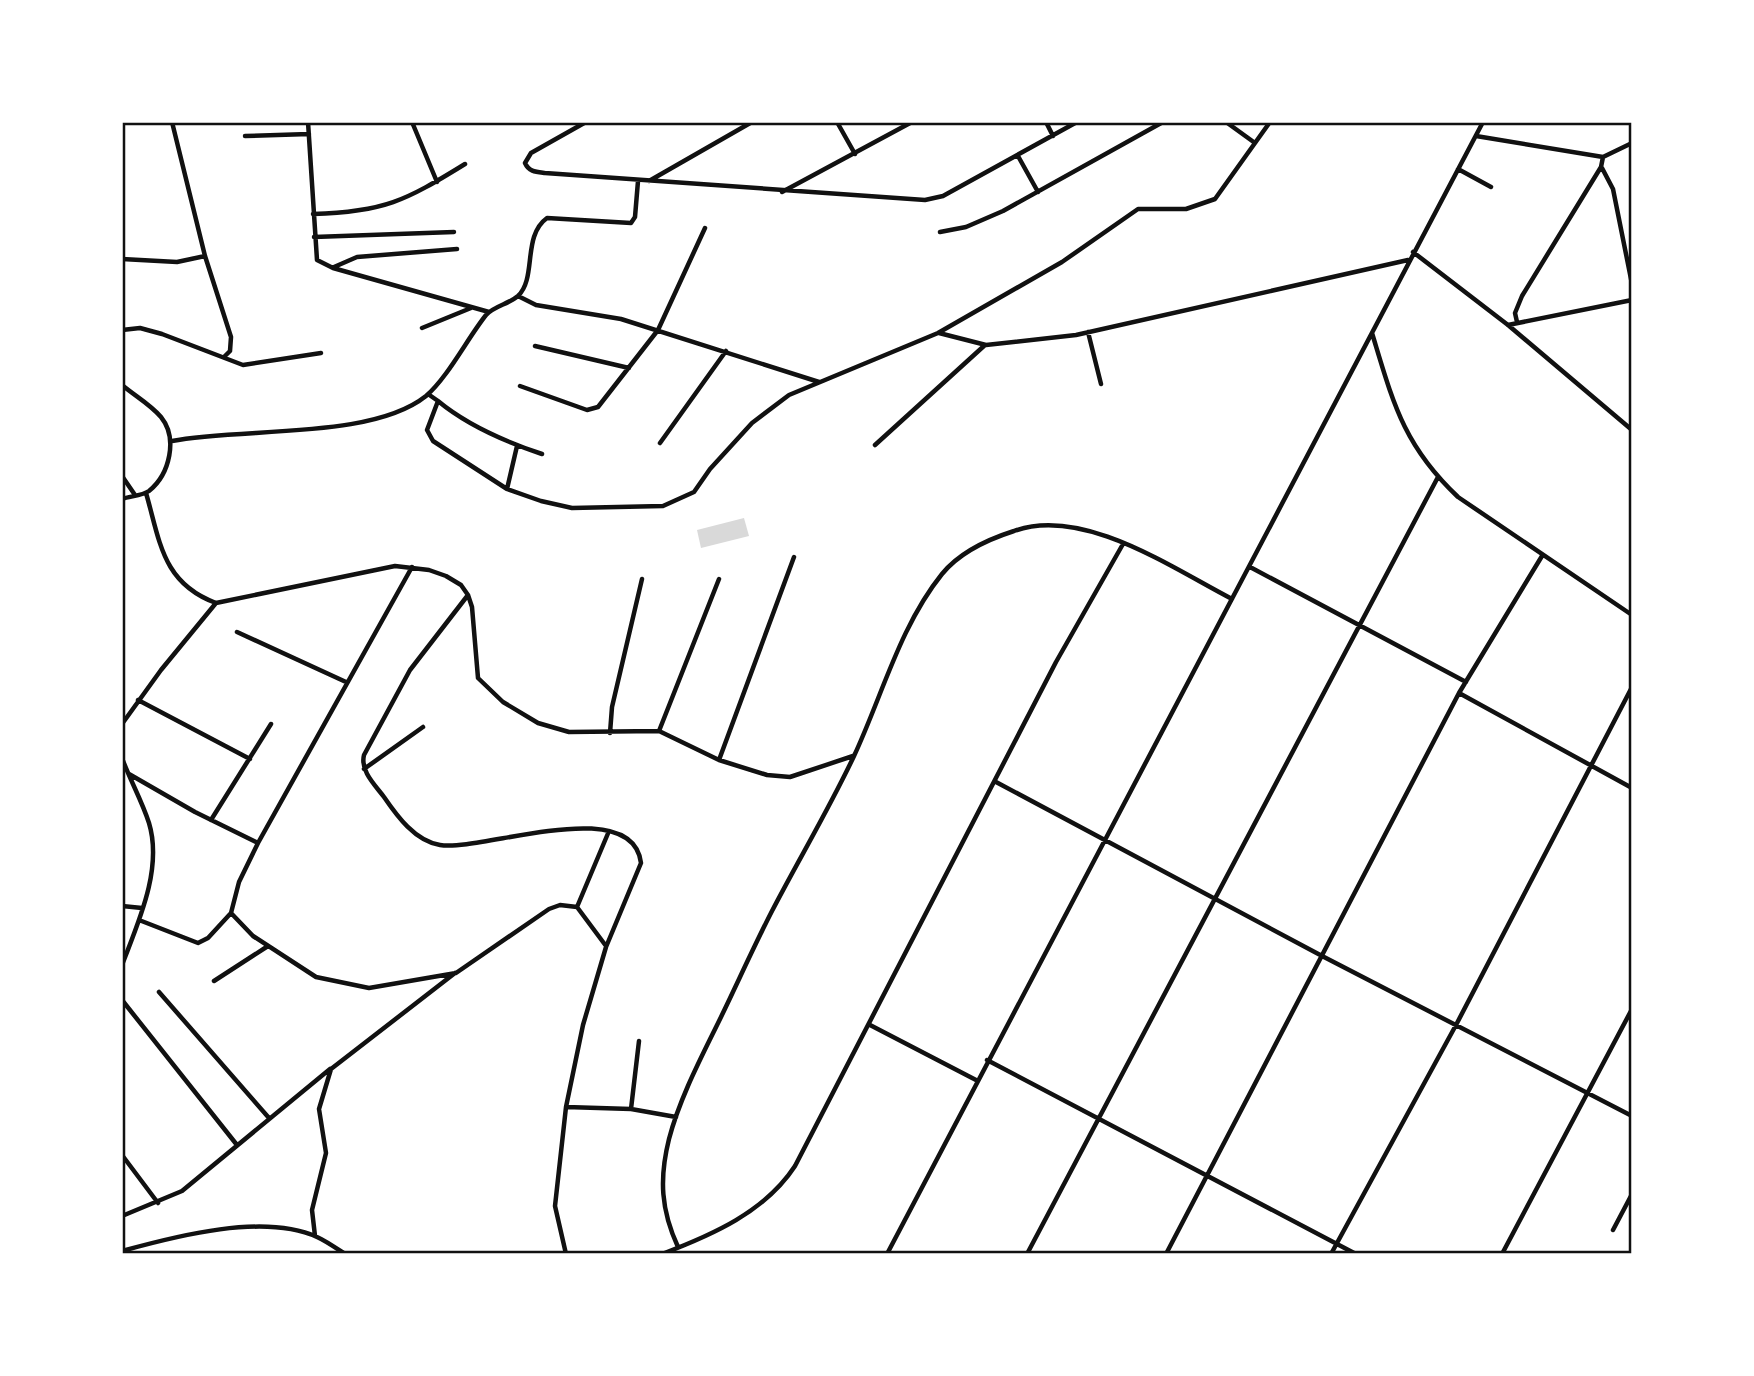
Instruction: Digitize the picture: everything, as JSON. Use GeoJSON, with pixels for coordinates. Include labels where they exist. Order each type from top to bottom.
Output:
{"type":"FeatureCollection","features":[{"type":"Feature","properties":{"kind":"street"},"geometry":{"type":"LineString","coordinates":[[172,122],[205,256],[231,337],[230,351],[224,357]]}},
{"type":"Feature","properties":{"kind":"street"},"geometry":{"type":"LineString","coordinates":[[308,122],[317,260],[333,268],[489,312]]}},
{"type":"Feature","properties":{"kind":"street"},"geometry":{"type":"LineString","coordinates":[[412,122],[437,182]]}},
{"type":"Feature","properties":{"kind":"street"},"geometry":{"type":"LineString","coordinates":[[586,122],[531,153],[525,163],[533,172],[782,192],[934,199],[1077,122]]}},
{"type":"Feature","properties":{"kind":"street"},"geometry":{"type":"LineString","coordinates":[[648,181],[752,122]]}},
{"type":"Feature","properties":{"kind":"street"},"geometry":{"type":"LineString","coordinates":[[837,122],[855,154]]}},
{"type":"Feature","properties":{"kind":"street"},"geometry":{"type":"LineString","coordinates":[[782,192],[912,122]]}},
{"type":"Feature","properties":{"kind":"street"},"geometry":{"type":"LineString","coordinates":[[1046,122],[1053,136]]}},
{"type":"Feature","properties":{"kind":"street"},"geometry":{"type":"LineString","coordinates":[[940,232],[966,228],[1038,192],[1163,122]]}},
{"type":"Feature","properties":{"kind":"street"},"geometry":{"type":"LineString","coordinates":[[1227,122],[1255,143]]}},
{"type":"Feature","properties":{"kind":"street"},"geometry":{"type":"LineString","coordinates":[[438,401],[427,430],[433,441],[507,488],[572,508],[663,506],[676,502],[694,492],[710,469],[752,423],[789,395],[938,333],[1062,262],[1138,209],[1186,209],[1215,199],[1270,122]]}},
{"type":"Feature","properties":{"kind":"street"},"geometry":{"type":"LineString","coordinates":[[887,1254],[976,1080],[1250,567],[1408,260],[1483,122]]}},
{"type":"Feature","properties":{"kind":"street"},"geometry":{"type":"LineString","coordinates":[[245,136],[309,134]]}},
{"type":"Feature","properties":{"kind":"street"},"geometry":{"type":"LineString","coordinates":[[1476,136],[1603,157],[1632,143]]}},
{"type":"Feature","properties":{"kind":"street"},"geometry":{"type":"LineString","coordinates":[[1018,156],[1038,192]]}},
{"type":"Feature","properties":{"kind":"street"},"geometry":{"type":"LineString","coordinates":[[1517,322],[1515,313],[1522,296],[1601,167],[1603,157]]}},
{"type":"Feature","properties":{"kind":"street"},"geometry":{"type":"LineString","coordinates":[[313,214],[355,213],[396,204],[465,164]]}},
{"type":"Feature","properties":{"kind":"street"},"geometry":{"type":"LineString","coordinates":[[1601,167],[1613,190],[1632,285]]}},
{"type":"Feature","properties":{"kind":"street"},"geometry":{"type":"LineString","coordinates":[[1458,169],[1491,187]]}},
{"type":"Feature","properties":{"kind":"street"},"geometry":{"type":"LineString","coordinates":[[172,441],[317,428],[399,412],[428,394],[489,312],[518,296],[525,279],[535,234],[541,222],[547,218],[632,223],[635,217],[638,181]]}},
{"type":"Feature","properties":{"kind":"street"},"geometry":{"type":"LineString","coordinates":[[520,386],[592,410],[598,407],[657,330],[705,228]]}},
{"type":"Feature","properties":{"kind":"street"},"geometry":{"type":"LineString","coordinates":[[314,237],[454,232]]}},
{"type":"Feature","properties":{"kind":"street"},"geometry":{"type":"LineString","coordinates":[[333,268],[357,257],[457,249]]}},
{"type":"Feature","properties":{"kind":"street"},"geometry":{"type":"LineString","coordinates":[[1413,252],[1508,325],[1632,430]]}},
{"type":"Feature","properties":{"kind":"street"},"geometry":{"type":"LineString","coordinates":[[122,259],[177,262],[205,256]]}},
{"type":"Feature","properties":{"kind":"street"},"geometry":{"type":"LineString","coordinates":[[938,333],[986,345],[1087,332],[1408,260]]}},
{"type":"Feature","properties":{"kind":"street"},"geometry":{"type":"LineString","coordinates":[[518,296],[536,305],[605,315],[820,383]]}},
{"type":"Feature","properties":{"kind":"street"},"geometry":{"type":"LineString","coordinates":[[1508,325],[1632,300]]}},
{"type":"Feature","properties":{"kind":"street"},"geometry":{"type":"LineString","coordinates":[[422,328],[472,307]]}},
{"type":"Feature","properties":{"kind":"street"},"geometry":{"type":"LineString","coordinates":[[122,330],[140,328],[243,365],[321,353]]}},
{"type":"Feature","properties":{"kind":"street"},"geometry":{"type":"LineString","coordinates":[[1087,332],[1101,384]]}},
{"type":"Feature","properties":{"kind":"street"},"geometry":{"type":"LineString","coordinates":[[1372,333],[1396,413],[1410,440],[1438,477],[1458,497],[1632,615]]}},
{"type":"Feature","properties":{"kind":"street"},"geometry":{"type":"LineString","coordinates":[[875,445],[986,345]]}},
{"type":"Feature","properties":{"kind":"street"},"geometry":{"type":"LineString","coordinates":[[535,346],[629,368]]}},
{"type":"Feature","properties":{"kind":"street"},"geometry":{"type":"LineString","coordinates":[[660,443],[726,352]]}},
{"type":"Feature","properties":{"kind":"street"},"geometry":{"type":"LineString","coordinates":[[122,385],[163,419],[172,441],[165,468],[146,493],[122,499]]}},
{"type":"Feature","properties":{"kind":"street"},"geometry":{"type":"LineString","coordinates":[[428,394],[450,411],[517,446],[542,454]]}},
{"type":"Feature","properties":{"kind":"street"},"geometry":{"type":"LineString","coordinates":[[507,488],[517,446]]}},
{"type":"Feature","properties":{"kind":"street"},"geometry":{"type":"LineString","coordinates":[[122,476],[135,495]]}},
{"type":"Feature","properties":{"kind":"street"},"geometry":{"type":"LineString","coordinates":[[1027,1254],[1438,477]]}},
{"type":"Feature","properties":{"kind":"street"},"geometry":{"type":"LineString","coordinates":[[146,493],[171,572],[190,590],[216,603],[366,572],[412,567],[446,576],[461,585],[472,607],[478,678],[503,702],[538,723],[569,732],[659,731],[719,760],[767,775],[790,777],[854,756]]}},
{"type":"Feature","properties":{"kind":"street"},"geometry":{"type":"LineString","coordinates":[[678,1247],[665,1216],[662,1195],[666,1155],[676,1117],[766,923],[854,756],[904,640],[943,572],[995,538],[1039,525],[1084,529],[1123,544],[1232,599]]}},
{"type":"Feature","properties":{"kind":"street"},"geometry":{"type":"LineString","coordinates":[[662,1254],[737,1219],[783,1185],[870,1025],[1056,662],[1123,544]]}},
{"type":"Feature","properties":{"kind":"street"},"geometry":{"type":"LineString","coordinates":[[1166,1254],[1324,957],[1459,693],[1542,556]]}},
{"type":"Feature","properties":{"kind":"street"},"geometry":{"type":"LineString","coordinates":[[719,760],[794,557]]}},
{"type":"Feature","properties":{"kind":"street"},"geometry":{"type":"LineString","coordinates":[[139,919],[198,943],[208,938],[231,913],[239,882],[258,843],[412,567]]}},
{"type":"Feature","properties":{"kind":"street"},"geometry":{"type":"LineString","coordinates":[[1250,567],[1466,682]]}},
{"type":"Feature","properties":{"kind":"street"},"geometry":{"type":"LineString","coordinates":[[610,733],[612,707],[642,579]]}},
{"type":"Feature","properties":{"kind":"street"},"geometry":{"type":"LineString","coordinates":[[659,731],[719,579]]}},
{"type":"Feature","properties":{"kind":"street"},"geometry":{"type":"LineString","coordinates":[[468,595],[410,670],[364,755],[364,769],[409,828],[437,845],[461,846],[555,830],[609,831],[631,841],[639,852],[641,863],[606,947],[583,1026],[566,1107],[555,1206],[566,1254]]}},
{"type":"Feature","properties":{"kind":"street"},"geometry":{"type":"LineString","coordinates":[[122,723],[216,603]]}},
{"type":"Feature","properties":{"kind":"street"},"geometry":{"type":"LineString","coordinates":[[237,632],[346,682]]}},
{"type":"Feature","properties":{"kind":"street"},"geometry":{"type":"LineString","coordinates":[[1331,1254],[1456,1025],[1632,687]]}},
{"type":"Feature","properties":{"kind":"street"},"geometry":{"type":"LineString","coordinates":[[1459,693],[1632,788]]}},
{"type":"Feature","properties":{"kind":"street"},"geometry":{"type":"LineString","coordinates":[[138,700],[250,759]]}},
{"type":"Feature","properties":{"kind":"street"},"geometry":{"type":"LineString","coordinates":[[211,820],[271,724]]}},
{"type":"Feature","properties":{"kind":"street"},"geometry":{"type":"LineString","coordinates":[[364,769],[423,727]]}},
{"type":"Feature","properties":{"kind":"street"},"geometry":{"type":"LineString","coordinates":[[122,758],[150,825],[152,842],[152,863],[142,908],[122,965]]}},
{"type":"Feature","properties":{"kind":"street"},"geometry":{"type":"LineString","coordinates":[[129,773],[211,820],[258,843]]}},
{"type":"Feature","properties":{"kind":"street"},"geometry":{"type":"LineString","coordinates":[[996,782],[1324,957],[1632,1116]]}},
{"type":"Feature","properties":{"kind":"street"},"geometry":{"type":"LineString","coordinates":[[577,907],[609,831]]}},
{"type":"Feature","properties":{"kind":"street"},"geometry":{"type":"LineString","coordinates":[[122,1216],[182,1191],[331,1069],[456,973],[549,909],[560,905],[577,907],[606,947]]}},
{"type":"Feature","properties":{"kind":"street"},"geometry":{"type":"LineString","coordinates":[[122,906],[142,908]]}},
{"type":"Feature","properties":{"kind":"street"},"geometry":{"type":"LineString","coordinates":[[231,913],[268,946],[316,977],[343,985],[369,988],[456,973]]}},
{"type":"Feature","properties":{"kind":"street"},"geometry":{"type":"LineString","coordinates":[[214,981],[268,946]]}},
{"type":"Feature","properties":{"kind":"street"},"geometry":{"type":"LineString","coordinates":[[159,992],[270,1118]]}},
{"type":"Feature","properties":{"kind":"street"},"geometry":{"type":"LineString","coordinates":[[122,1000],[237,1145]]}},
{"type":"Feature","properties":{"kind":"street"},"geometry":{"type":"LineString","coordinates":[[1502,1254],[1632,1009]]}},
{"type":"Feature","properties":{"kind":"street"},"geometry":{"type":"LineString","coordinates":[[870,1025],[976,1080]]}},
{"type":"Feature","properties":{"kind":"street"},"geometry":{"type":"LineString","coordinates":[[631,1109],[639,1041]]}},
{"type":"Feature","properties":{"kind":"street"},"geometry":{"type":"LineString","coordinates":[[987,1060],[1356,1254]]}},
{"type":"Feature","properties":{"kind":"street"},"geometry":{"type":"LineString","coordinates":[[315,1236],[312,1210],[326,1153],[319,1109],[331,1069]]}},
{"type":"Feature","properties":{"kind":"street"},"geometry":{"type":"LineString","coordinates":[[566,1107],[631,1109],[676,1117]]}},
{"type":"Feature","properties":{"kind":"street"},"geometry":{"type":"LineString","coordinates":[[122,1155],[158,1203]]}},
{"type":"Feature","properties":{"kind":"street"},"geometry":{"type":"LineString","coordinates":[[1613,1230],[1632,1194]]}},
{"type":"Feature","properties":{"kind":"street"},"geometry":{"type":"LineString","coordinates":[[122,1207],[129,1213]]}},
{"type":"Feature","properties":{"kind":"street"},"geometry":{"type":"LineString","coordinates":[[122,1251],[243,1228],[274,1228],[315,1236],[345,1254]]}},
{"type":"Feature","properties":{"kind":"shaded area"},"geometry":{"type":"Polygon","coordinates":[[[744,518],[749,536],[701,548],[697,530],[744,518]]]}}]}
